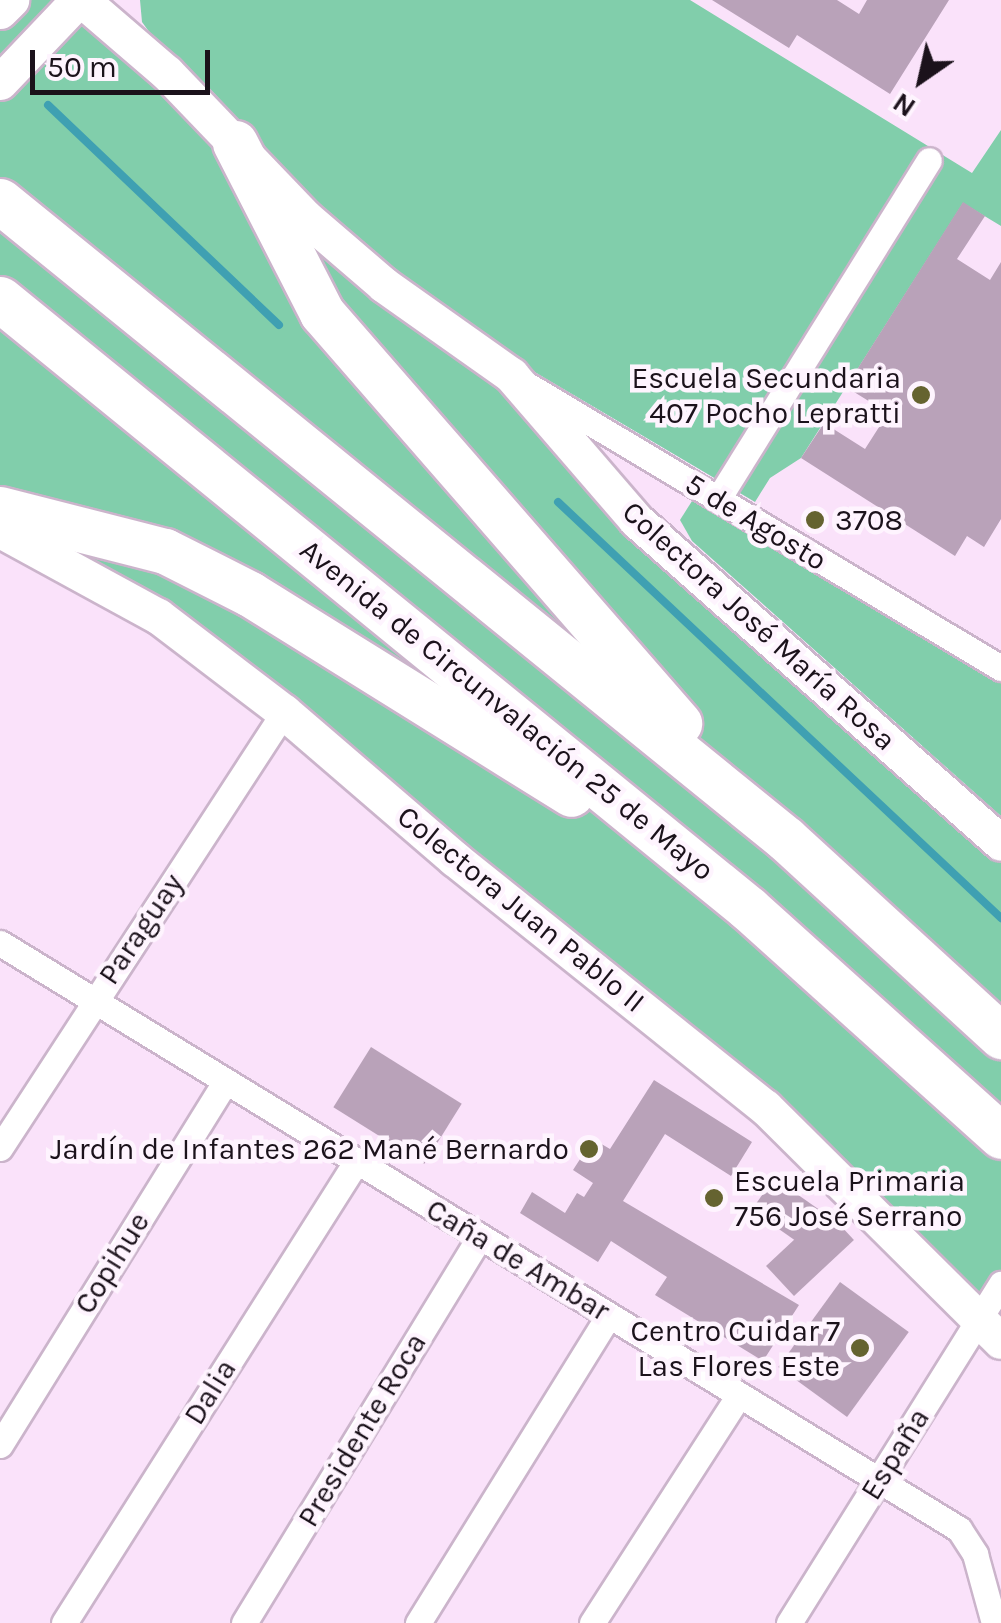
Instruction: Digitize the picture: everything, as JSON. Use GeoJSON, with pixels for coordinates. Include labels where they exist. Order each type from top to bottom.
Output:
{"type":"FeatureCollection","features":[{"type":"Feature","properties":{"kind":"highway"},"geometry":{"type":"LineString","coordinates":[[235,143],[322,313],[597,634],[786,838]]}},
{"type":"Feature","properties":{"kind":"highway"},"geometry":{"type":"LineString","coordinates":[[5,204],[786,838],[1001,1036]]}},
{"type":"Feature","properties":{"kind":"highway","name":"Avenida de Circunvalación 25 de Mayo"},"geometry":{"type":"LineString","coordinates":[[0,300],[749,909],[1001,1136]]}},
{"type":"Feature","properties":{"kind":"highway"},"geometry":{"type":"LineString","coordinates":[[0,509],[165,551],[250,594],[749,909]]}},
{"type":"Feature","properties":{"kind":"main road"},"geometry":{"type":"LineString","coordinates":[[0,11],[11,0]]}},
{"type":"Feature","properties":{"kind":"main road"},"geometry":{"type":"LineString","coordinates":[[0,82],[80,0]]}},
{"type":"Feature","properties":{"kind":"main road","name":"Colectora José María Rosa"},"geometry":{"type":"LineString","coordinates":[[80,0],[384,285],[511,374],[636,520],[1001,843]]}},
{"type":"Feature","properties":{"kind":"main road","name":"Colectora Juan Pablo II"},"geometry":{"type":"LineString","coordinates":[[0,530],[158,616],[284,712],[455,859],[765,1107],[990,1330]]}},
{"type":"Feature","properties":{"kind":"street"},"geometry":{"type":"LineString","coordinates":[[718,499],[929,160]]}},
{"type":"Feature","properties":{"kind":"street","name":"5 de Agosto"},"geometry":{"type":"LineString","coordinates":[[511,374],[1001,668]]}},
{"type":"Feature","properties":{"kind":"street","name":"Paraguay"},"geometry":{"type":"LineString","coordinates":[[0,1148],[284,712]]}},
{"type":"Feature","properties":{"kind":"street","name":"Caña de Ambar"},"geometry":{"type":"LineString","coordinates":[[0,942],[880,1480],[967,1538],[994,1623]]}},
{"type":"Feature","properties":{"kind":"street","name":"Copihue"},"geometry":{"type":"LineString","coordinates":[[0,1444],[224,1082]]}},
{"type":"Feature","properties":{"kind":"street","name":"Dalia"},"geometry":{"type":"LineString","coordinates":[[64,1623],[356,1162]]}},
{"type":"Feature","properties":{"kind":"street","name":"Presidente Roca"},"geometry":{"type":"LineString","coordinates":[[244,1623],[480,1237]]}},
{"type":"Feature","properties":{"kind":"street","name":"España"},"geometry":{"type":"LineString","coordinates":[[789,1623],[880,1480],[990,1330],[1001,1284]]}},
{"type":"Feature","properties":{"kind":"street"},"geometry":{"type":"LineString","coordinates":[[418,1623],[609,1315]]}},
{"type":"Feature","properties":{"kind":"street"},"geometry":{"type":"LineString","coordinates":[[592,1623],[739,1394]]}},
{"type":"Feature","properties":{"kind":"green space"},"geometry":{"type":"Polygon","coordinates":[[[0,0],[82,0],[452,334],[636,520],[1001,843],[1001,1341],[765,1107],[284,712],[0,530],[0,0]]]}},
{"type":"Feature","properties":{"kind":"green space"},"geometry":{"type":"Polygon","coordinates":[[[140,0],[690,0],[972,173],[1001,130],[1001,226],[963,203],[801,458],[770,478],[755,502],[489,345],[361,250],[211,90],[158,44],[142,22],[140,0]]]}},
{"type":"Feature","properties":{"kind":"green space"},"geometry":{"type":"Polygon","coordinates":[[[703,500],[1001,680],[1001,816],[692,541],[680,520],[692,501],[703,500]]]}},
{"type":"Feature","properties":{"kind":"building"},"geometry":{"type":"Polygon","coordinates":[[[712,0],[837,0],[859,14],[867,0],[949,0],[890,94],[797,35],[789,48],[712,0]]]}},
{"type":"Feature","properties":{"kind":"building","name":"Escuela Secundaria 407 Pocho Lepratti"},"geometry":{"type":"Polygon","coordinates":[[[963,202],[985,216],[957,259],[990,280],[1001,262],[1001,519],[984,547],[967,536],[955,556],[801,458],[824,423],[865,449],[888,413],[846,387],[963,202]]]}},
{"type":"Feature","properties":{"kind":"building"},"geometry":{"type":"Polygon","coordinates":[[[371,1047],[462,1104],[424,1164],[333,1107],[371,1047]]]}},
{"type":"Feature","properties":{"kind":"building"},"geometry":{"type":"Polygon","coordinates":[[[654,1080],[752,1142],[731,1176],[665,1134],[623,1201],[799,1305],[763,1361],[655,1295],[667,1277],[611,1241],[598,1262],[520,1213],[532,1192],[565,1213],[577,1193],[584,1197],[593,1183],[573,1170],[593,1139],[610,1149],[654,1080]]]}},
{"type":"Feature","properties":{"kind":"building"},"geometry":{"type":"Polygon","coordinates":[[[774,1178],[822,1211],[799,1243],[752,1210],[774,1178]]]}},
{"type":"Feature","properties":{"kind":"building"},"geometry":{"type":"Polygon","coordinates":[[[826,1210],[854,1240],[794,1296],[766,1266],[826,1210]]]}},
{"type":"Feature","properties":{"kind":"building"},"geometry":{"type":"Polygon","coordinates":[[[840,1282],[909,1332],[847,1417],[778,1367],[840,1282]]]}},
{"type":"Feature","properties":{"kind":"waterway"},"geometry":{"type":"LineString","coordinates":[[48,105],[279,325]]}},
{"type":"Feature","properties":{"kind":"waterway"},"geometry":{"type":"LineString","coordinates":[[558,502],[1001,918]]}},
{"type":"Feature","properties":{"kind":"place","name":"Escuela Secundaria 407 Pocho Lepratti"},"geometry":{"type":"Point","coordinates":[921,395]}},
{"type":"Feature","properties":{"kind":"place","name":"3708"},"geometry":{"type":"Point","coordinates":[815,520]}},
{"type":"Feature","properties":{"kind":"place","name":"Jardín de Infantes 262 Mané Bernardo"},"geometry":{"type":"Point","coordinates":[589,1149]}},
{"type":"Feature","properties":{"kind":"place","name":"Escuela Primaria 756 José Serrano"},"geometry":{"type":"Point","coordinates":[714,1198]}},
{"type":"Feature","properties":{"kind":"place","name":"Centro Cuidar 7 Las Flores Este"},"geometry":{"type":"Point","coordinates":[860,1348]}}]}
